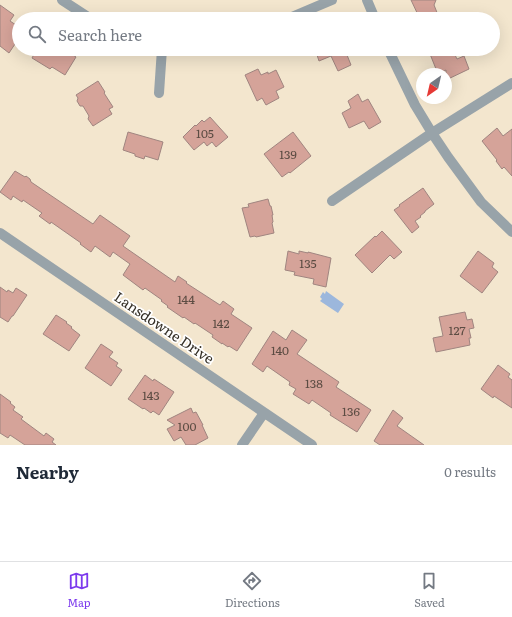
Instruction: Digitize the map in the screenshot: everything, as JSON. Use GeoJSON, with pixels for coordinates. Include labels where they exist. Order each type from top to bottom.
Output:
{"type":"FeatureCollection","features":[{"type":"Feature","properties":{"kind":"street"},"geometry":{"type":"LineString","coordinates":[[62,0],[80,12]]}},
{"type":"Feature","properties":{"kind":"street"},"geometry":{"type":"LineString","coordinates":[[304,12],[332,0]]}},
{"type":"Feature","properties":{"kind":"street"},"geometry":{"type":"LineString","coordinates":[[367,0],[372,12]]}},
{"type":"Feature","properties":{"kind":"street"},"geometry":{"type":"LineString","coordinates":[[159,93],[162,56]]}},
{"type":"Feature","properties":{"kind":"street"},"geometry":{"type":"LineString","coordinates":[[391,56],[415,105],[448,157],[481,202],[512,232]]}},
{"type":"Feature","properties":{"kind":"street"},"geometry":{"type":"LineString","coordinates":[[332,202],[432,133],[512,83]]}},
{"type":"Feature","properties":{"kind":"street","name":"Lansdowne Drive"},"geometry":{"type":"LineString","coordinates":[[0,233],[312,445]]}},
{"type":"Feature","properties":{"kind":"street"},"geometry":{"type":"LineString","coordinates":[[242,445],[264,413]]}},
{"type":"Feature","properties":{"kind":"water"},"geometry":{"type":"Polygon","coordinates":[[[326,291],[344,304],[338,313],[320,301],[322,299],[320,297],[323,292],[325,294],[326,291]]]}},
{"type":"Feature","properties":{"kind":"building"},"geometry":{"type":"Polygon","coordinates":[[[411,0],[436,0],[434,5],[437,12],[417,12],[411,0]]]}},
{"type":"Feature","properties":{"kind":"building"},"geometry":{"type":"Polygon","coordinates":[[[0,5],[12,14],[10,21],[12,22],[12,48],[9,53],[0,46],[0,5]]]}},
{"type":"Feature","properties":{"kind":"building"},"geometry":{"type":"Polygon","coordinates":[[[33,56],[76,57],[65,75],[52,67],[50,69],[32,58],[33,56]]]}},
{"type":"Feature","properties":{"kind":"building"},"geometry":{"type":"Polygon","coordinates":[[[317,56],[331,56],[319,61],[317,56]]]}},
{"type":"Feature","properties":{"kind":"building"},"geometry":{"type":"Polygon","coordinates":[[[331,56],[347,56],[351,65],[338,71],[331,56]]]}},
{"type":"Feature","properties":{"kind":"building"},"geometry":{"type":"Polygon","coordinates":[[[431,56],[456,56],[457,59],[464,56],[469,69],[452,77],[452,68],[436,68],[431,56]]]}},
{"type":"Feature","properties":{"kind":"building"},"geometry":{"type":"Polygon","coordinates":[[[258,69],[261,75],[268,72],[268,74],[276,70],[284,87],[276,91],[279,98],[266,105],[262,98],[257,101],[245,75],[258,69]]]}},
{"type":"Feature","properties":{"kind":"building"},"geometry":{"type":"Polygon","coordinates":[[[98,81],[113,107],[109,109],[112,114],[93,126],[88,119],[89,116],[83,106],[80,106],[77,101],[78,98],[76,95],[98,81]]]}},
{"type":"Feature","properties":{"kind":"building"},"geometry":{"type":"Polygon","coordinates":[[[358,94],[362,102],[368,99],[381,122],[369,129],[364,121],[349,128],[342,113],[351,108],[348,101],[358,94]]]}},
{"type":"Feature","properties":{"kind":"building"},"geometry":{"type":"Polygon","coordinates":[[[210,117],[228,137],[216,147],[212,142],[207,146],[204,142],[194,150],[183,137],[195,125],[196,126],[202,120],[204,122],[210,117]]]}},
{"type":"Feature","properties":{"kind":"building"},"geometry":{"type":"Polygon","coordinates":[[[497,128],[503,136],[512,129],[512,176],[504,167],[502,169],[482,141],[497,128]]]}},
{"type":"Feature","properties":{"kind":"building"},"geometry":{"type":"Polygon","coordinates":[[[128,132],[163,142],[158,160],[145,156],[144,159],[123,150],[128,132]]]}},
{"type":"Feature","properties":{"kind":"building"},"geometry":{"type":"Polygon","coordinates":[[[293,132],[311,156],[290,173],[289,172],[282,177],[264,154],[293,132]]]}},
{"type":"Feature","properties":{"kind":"building"},"geometry":{"type":"Polygon","coordinates":[[[15,171],[25,177],[26,176],[31,182],[93,224],[100,215],[130,236],[123,246],[175,282],[178,276],[187,282],[186,283],[220,305],[223,301],[234,309],[231,314],[252,328],[237,351],[222,344],[212,337],[213,335],[195,323],[194,324],[184,317],[183,318],[167,307],[168,306],[161,301],[162,300],[145,288],[143,290],[123,275],[130,264],[113,252],[110,257],[95,246],[91,252],[51,222],[50,224],[39,216],[42,213],[23,200],[22,202],[13,196],[11,200],[0,192],[15,171]]]}},
{"type":"Feature","properties":{"kind":"building"},"geometry":{"type":"Polygon","coordinates":[[[423,188],[434,204],[415,221],[419,227],[412,233],[394,210],[423,188]]]}},
{"type":"Feature","properties":{"kind":"building"},"geometry":{"type":"Polygon","coordinates":[[[268,199],[273,215],[272,223],[274,233],[250,237],[242,208],[249,207],[248,204],[268,199]]]}},
{"type":"Feature","properties":{"kind":"building"},"geometry":{"type":"Polygon","coordinates":[[[382,231],[402,252],[394,259],[390,255],[372,273],[355,255],[382,231]]]}},
{"type":"Feature","properties":{"kind":"building"},"geometry":{"type":"Polygon","coordinates":[[[288,251],[299,254],[299,251],[308,252],[331,258],[326,287],[313,284],[314,279],[294,275],[295,272],[285,270],[288,251]]]}},
{"type":"Feature","properties":{"kind":"building"},"geometry":{"type":"Polygon","coordinates":[[[478,251],[494,263],[492,267],[498,272],[482,293],[460,276],[478,251]]]}},
{"type":"Feature","properties":{"kind":"building"},"geometry":{"type":"Polygon","coordinates":[[[0,287],[7,292],[8,290],[13,293],[16,288],[27,295],[8,322],[0,317],[0,287]]]}},
{"type":"Feature","properties":{"kind":"building"},"geometry":{"type":"Polygon","coordinates":[[[465,312],[467,320],[472,319],[474,328],[469,329],[471,338],[469,338],[470,345],[436,352],[433,338],[443,336],[439,317],[465,312]]]}},
{"type":"Feature","properties":{"kind":"building"},"geometry":{"type":"Polygon","coordinates":[[[56,315],[67,322],[66,323],[72,327],[71,328],[80,335],[69,351],[43,334],[56,315]]]}},
{"type":"Feature","properties":{"kind":"building"},"geometry":{"type":"Polygon","coordinates":[[[292,330],[307,340],[297,354],[339,382],[336,387],[371,410],[357,432],[330,415],[331,413],[312,400],[309,404],[293,394],[296,389],[289,385],[290,382],[267,366],[263,372],[252,364],[273,331],[286,340],[292,330]]]}},
{"type":"Feature","properties":{"kind":"building"},"geometry":{"type":"Polygon","coordinates":[[[101,344],[113,352],[109,357],[118,363],[116,366],[122,370],[111,386],[85,368],[101,344]]]}},
{"type":"Feature","properties":{"kind":"building"},"geometry":{"type":"Polygon","coordinates":[[[498,365],[510,374],[508,377],[512,380],[512,408],[494,396],[493,398],[481,389],[498,365]]]}},
{"type":"Feature","properties":{"kind":"building"},"geometry":{"type":"Polygon","coordinates":[[[145,375],[174,392],[159,415],[153,411],[151,413],[144,408],[143,409],[128,399],[145,375]]]}},
{"type":"Feature","properties":{"kind":"building"},"geometry":{"type":"Polygon","coordinates":[[[0,394],[11,402],[10,403],[15,407],[13,410],[23,417],[21,419],[44,436],[46,433],[54,439],[52,442],[56,445],[25,445],[10,435],[8,438],[0,433],[0,394]]]}},
{"type":"Feature","properties":{"kind":"building"},"geometry":{"type":"Polygon","coordinates":[[[191,408],[193,413],[196,412],[208,438],[195,445],[186,445],[181,437],[174,441],[167,429],[175,425],[167,420],[191,408]]]}},
{"type":"Feature","properties":{"kind":"building"},"geometry":{"type":"Polygon","coordinates":[[[393,410],[403,418],[397,426],[424,445],[380,445],[374,441],[393,410]]]}}]}
